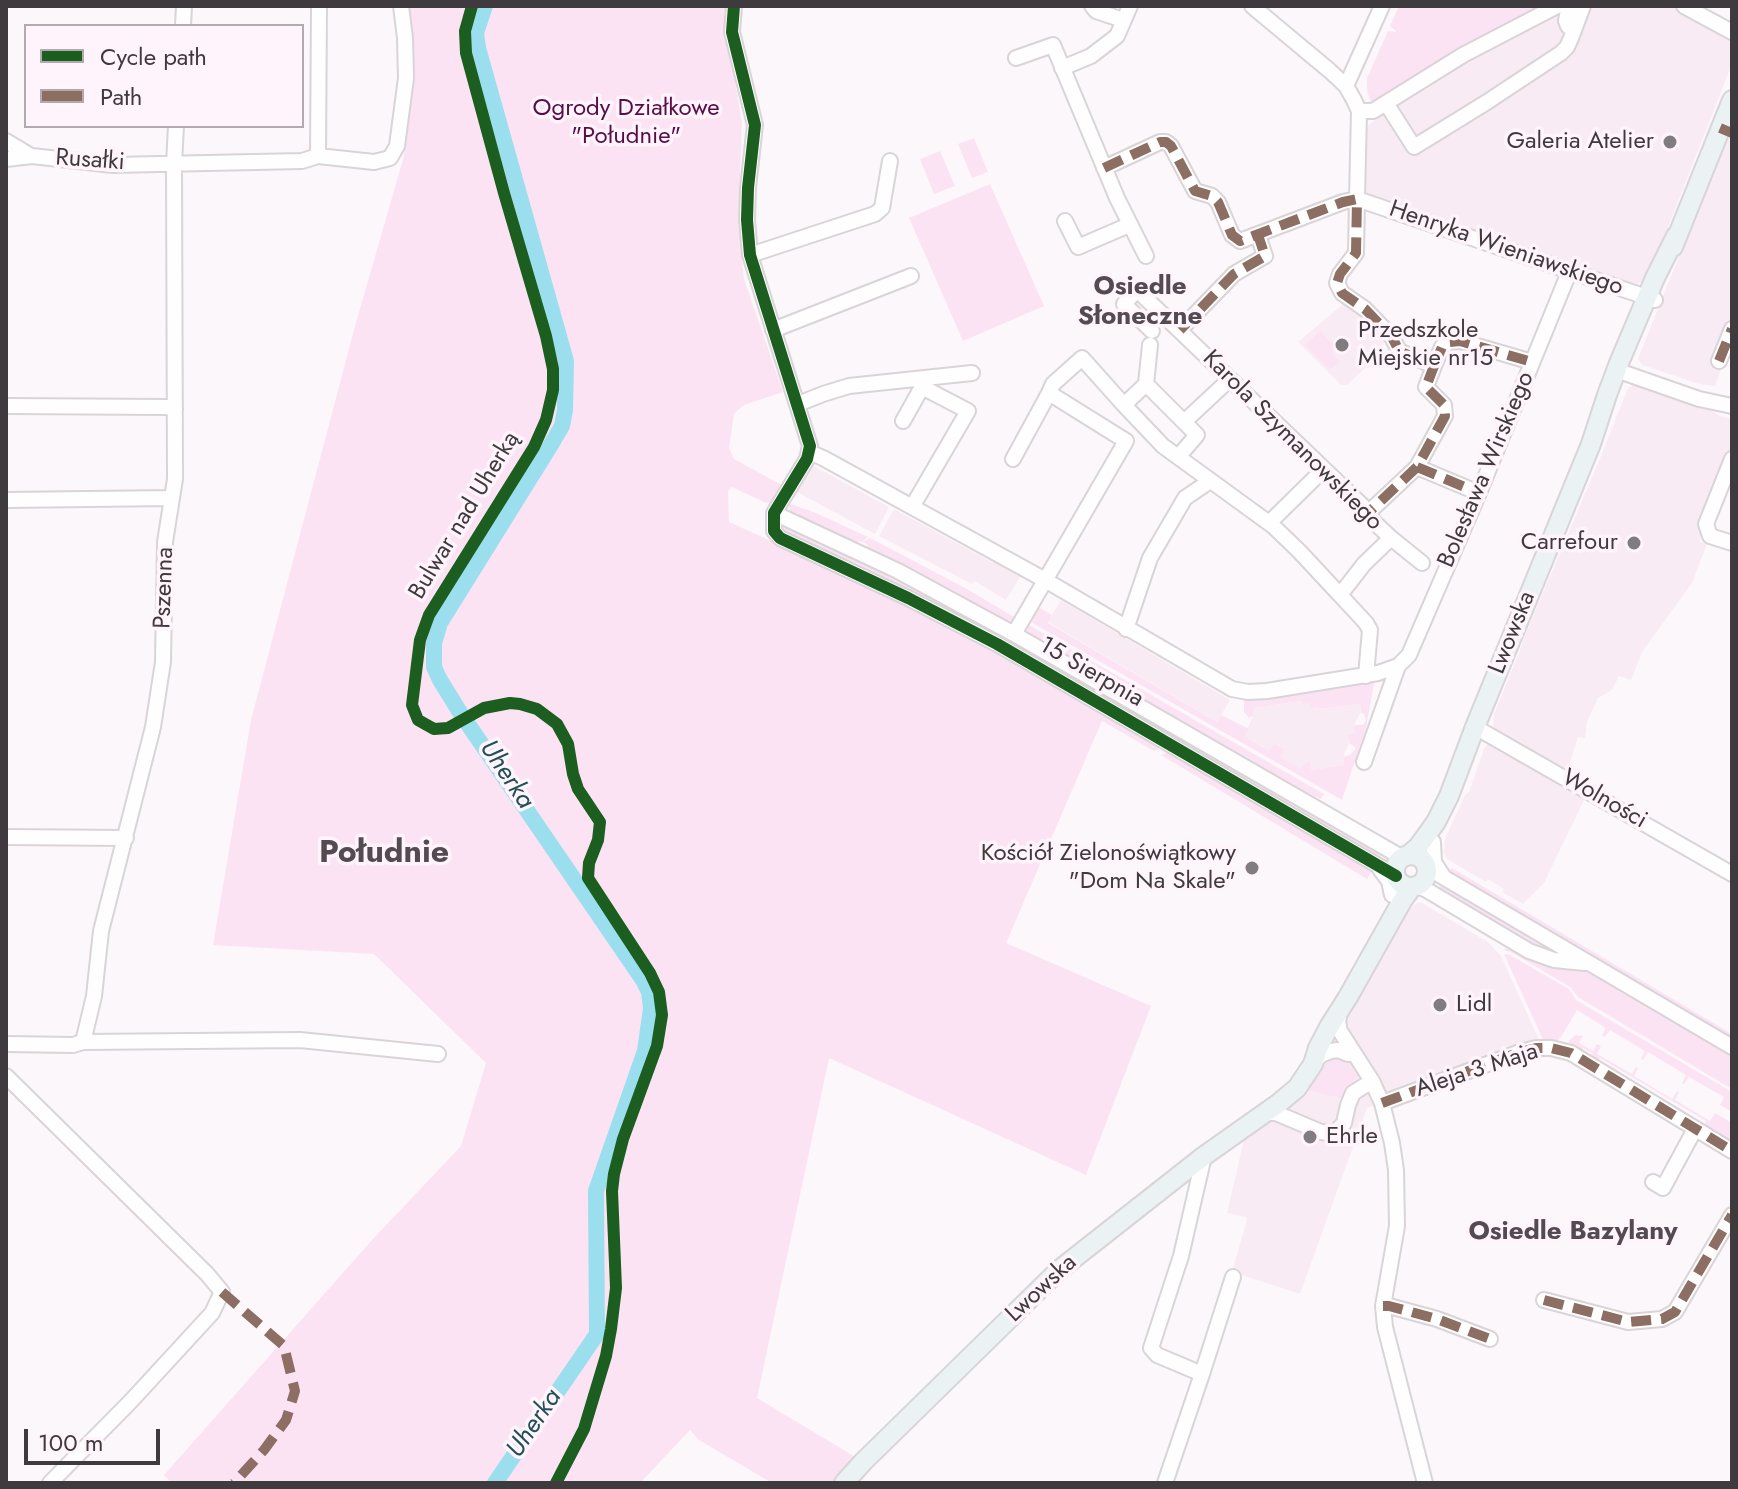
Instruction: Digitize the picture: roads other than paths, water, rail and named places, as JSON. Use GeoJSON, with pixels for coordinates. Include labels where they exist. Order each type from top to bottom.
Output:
{"type":"FeatureCollection","features":[{"type":"Feature","properties":{"kind":"main road","name":"Lwowska"},"geometry":{"type":"LineString","coordinates":[[1410,858],[1428,840],[1449,796],[1651,299],[1663,260],[1726,131],[1732,100]]}},
{"type":"Feature","properties":{"kind":"main road"},"geometry":{"type":"LineString","coordinates":[[1410,858],[1425,878],[1407,889],[1396,867],[1410,858]]}},
{"type":"Feature","properties":{"kind":"main road","name":"Lwowska"},"geometry":{"type":"LineString","coordinates":[[1236,1133],[1286,1086],[1305,1052],[1340,1010],[1407,889]]}},
{"type":"Feature","properties":{"kind":"main road","name":"Lwowska"},"geometry":{"type":"LineString","coordinates":[[844,1483],[1059,1270],[1204,1156],[1272,1110],[1297,1088],[1313,1064],[1324,1029],[1407,889]]}},
{"type":"Feature","properties":{"kind":"street"},"geometry":{"type":"LineString","coordinates":[[318,156],[319,6]]}},
{"type":"Feature","properties":{"kind":"street","name":"Rusałki"},"geometry":{"type":"LineString","coordinates":[[6,159],[32,156],[113,165],[302,161],[318,156],[374,162],[390,158],[397,146],[406,78],[401,6]]}},
{"type":"Feature","properties":{"kind":"street"},"geometry":{"type":"LineString","coordinates":[[734,6],[732,32],[755,125],[748,188],[750,255],[809,440],[807,459],[774,513]]}},
{"type":"Feature","properties":{"kind":"street"},"geometry":{"type":"LineString","coordinates":[[1062,68],[1091,56],[1117,36],[1127,13],[1096,11],[1092,6]]}},
{"type":"Feature","properties":{"kind":"street","name":"Henryka Wieniawskiego"},"geometry":{"type":"LineString","coordinates":[[1252,6],[1346,86],[1359,111],[1357,199]]}},
{"type":"Feature","properties":{"kind":"street"},"geometry":{"type":"LineString","coordinates":[[1346,86],[1382,6]]}},
{"type":"Feature","properties":{"kind":"street"},"geometry":{"type":"LineString","coordinates":[[1359,111],[1373,111],[1463,55],[1557,6]]}},
{"type":"Feature","properties":{"kind":"street"},"geometry":{"type":"LineString","coordinates":[[1574,31],[1566,21],[1575,6]]}},
{"type":"Feature","properties":{"kind":"street"},"geometry":{"type":"LineString","coordinates":[[1386,103],[1414,147],[1561,53],[1567,47],[1583,6]]}},
{"type":"Feature","properties":{"kind":"street"},"geometry":{"type":"LineString","coordinates":[[1684,6],[1732,32]]}},
{"type":"Feature","properties":{"kind":"street"},"geometry":{"type":"LineString","coordinates":[[1016,58],[1053,45],[1129,225],[1146,256]]}},
{"type":"Feature","properties":{"kind":"street","name":"Pszenna"},"geometry":{"type":"LineString","coordinates":[[83,1042],[94,996],[101,931],[153,727],[163,662],[165,542],[175,479],[176,128]]}},
{"type":"Feature","properties":{"kind":"street"},"geometry":{"type":"LineString","coordinates":[[6,141],[32,156]]}},
{"type":"Feature","properties":{"kind":"street"},"geometry":{"type":"LineString","coordinates":[[1104,168],[1166,142],[1195,191],[1212,196],[1218,202],[1233,237],[1243,240],[1258,235],[1265,256],[1234,274],[1180,330]]}},
{"type":"Feature","properties":{"kind":"street"},"geometry":{"type":"LineString","coordinates":[[750,255],[875,214],[882,208],[890,161]]}},
{"type":"Feature","properties":{"kind":"street"},"geometry":{"type":"LineString","coordinates":[[1357,199],[1356,253],[1337,283],[1342,293],[1365,309],[1392,337],[1399,351],[1434,366]]}},
{"type":"Feature","properties":{"kind":"street","name":"Henryka Wieniawskiego"},"geometry":{"type":"LineString","coordinates":[[1258,235],[1357,199],[1651,299]]}},
{"type":"Feature","properties":{"kind":"street"},"geometry":{"type":"LineString","coordinates":[[1065,221],[1078,247],[1129,225]]}},
{"type":"Feature","properties":{"kind":"street","name":"Bolesława Wirskiego"},"geometry":{"type":"LineString","coordinates":[[1364,762],[1398,666],[1409,655],[1570,270]]}},
{"type":"Feature","properties":{"kind":"street"},"geometry":{"type":"LineString","coordinates":[[773,330],[911,276]]}},
{"type":"Feature","properties":{"kind":"street","name":"Karola Szymanowskiego"},"geometry":{"type":"LineString","coordinates":[[1146,384],[1151,338],[1124,304],[1137,290],[1369,512],[1373,521],[1422,563]]}},
{"type":"Feature","properties":{"kind":"street"},"geometry":{"type":"LineString","coordinates":[[1719,361],[1732,329]]}},
{"type":"Feature","properties":{"kind":"street"},"geometry":{"type":"LineString","coordinates":[[1369,512],[1417,467],[1445,416],[1444,405],[1426,387],[1442,347],[1449,342],[1460,341],[1532,362]]}},
{"type":"Feature","properties":{"kind":"street"},"geometry":{"type":"LineString","coordinates":[[1013,459],[1053,384],[1082,358],[1163,446],[1269,523],[1366,623],[1370,630],[1366,676]]}},
{"type":"Feature","properties":{"kind":"street"},"geometry":{"type":"LineString","coordinates":[[1622,368],[1699,399],[1725,404]]}},
{"type":"Feature","properties":{"kind":"street"},"geometry":{"type":"LineString","coordinates":[[798,404],[849,386],[921,383],[972,373]]}},
{"type":"Feature","properties":{"kind":"street"},"geometry":{"type":"LineString","coordinates":[[1185,421],[1230,379]]}},
{"type":"Feature","properties":{"kind":"street"},"geometry":{"type":"LineString","coordinates":[[903,421],[921,383]]}},
{"type":"Feature","properties":{"kind":"street"},"geometry":{"type":"LineString","coordinates":[[912,507],[968,411],[921,383]]}},
{"type":"Feature","properties":{"kind":"street"},"geometry":{"type":"LineString","coordinates":[[1124,405],[1146,384],[1185,421],[1197,435],[1178,457]]}},
{"type":"Feature","properties":{"kind":"street"},"geometry":{"type":"LineString","coordinates":[[1049,393],[1126,441]]}},
{"type":"Feature","properties":{"kind":"street"},"geometry":{"type":"LineString","coordinates":[[6,406],[175,409]]}},
{"type":"Feature","properties":{"kind":"street"},"geometry":{"type":"LineString","coordinates":[[1014,634],[1139,421]]}},
{"type":"Feature","properties":{"kind":"street"},"geometry":{"type":"LineString","coordinates":[[809,452],[864,487],[912,507],[985,553],[1045,580],[1232,689],[1267,691],[1366,676],[1398,666]]}},
{"type":"Feature","properties":{"kind":"street"},"geometry":{"type":"LineString","coordinates":[[1732,459],[1706,524],[1710,536],[1732,543]]}},
{"type":"Feature","properties":{"kind":"street"},"geometry":{"type":"LineString","coordinates":[[1417,467],[1479,493]]}},
{"type":"Feature","properties":{"kind":"street"},"geometry":{"type":"LineString","coordinates":[[1269,523],[1324,469]]}},
{"type":"Feature","properties":{"kind":"street"},"geometry":{"type":"LineString","coordinates":[[1126,629],[1150,558],[1185,498],[1210,481]]}},
{"type":"Feature","properties":{"kind":"street"},"geometry":{"type":"LineString","coordinates":[[6,500],[172,498]]}},
{"type":"Feature","properties":{"kind":"street","name":"15 Sierpnia"},"geometry":{"type":"LineString","coordinates":[[1407,889],[1389,881],[1378,866],[997,644],[933,610],[780,538],[774,531],[774,513],[898,571],[1410,858]]}},
{"type":"Feature","properties":{"kind":"street"},"geometry":{"type":"LineString","coordinates":[[1340,595],[1364,564],[1391,538]]}},
{"type":"Feature","properties":{"kind":"street","name":"Wolności"},"geometry":{"type":"LineString","coordinates":[[1475,727],[1732,874]]}},
{"type":"Feature","properties":{"kind":"street"},"geometry":{"type":"LineString","coordinates":[[6,837],[126,838]]}},
{"type":"Feature","properties":{"kind":"street"},"geometry":{"type":"LineString","coordinates":[[1428,840],[1434,862],[1443,877]]}},
{"type":"Feature","properties":{"kind":"street"},"geometry":{"type":"LineString","coordinates":[[1410,858],[1732,1047]]}},
{"type":"Feature","properties":{"kind":"street"},"geometry":{"type":"LineString","coordinates":[[1407,889],[1541,956],[1590,963]]}},
{"type":"Feature","properties":{"kind":"street"},"geometry":{"type":"LineString","coordinates":[[1340,1010],[1339,1026],[1382,1103],[1395,1157],[1396,1232],[1383,1306],[1385,1327],[1425,1483]]}},
{"type":"Feature","properties":{"kind":"street"},"geometry":{"type":"LineString","coordinates":[[1324,1029],[1351,1052]]}},
{"type":"Feature","properties":{"kind":"street"},"geometry":{"type":"LineString","coordinates":[[6,1044],[300,1040],[438,1054]]}},
{"type":"Feature","properties":{"kind":"street","name":"Aleja 3 Maja"},"geometry":{"type":"LineString","coordinates":[[1382,1103],[1520,1052],[1551,1048],[1571,1053],[1732,1151]]}},
{"type":"Feature","properties":{"kind":"street"},"geometry":{"type":"LineString","coordinates":[[1313,1064],[1321,1055],[1331,1051],[1351,1052]]}},
{"type":"Feature","properties":{"kind":"street"},"geometry":{"type":"LineString","coordinates":[[6,1076],[222,1292],[212,1313],[50,1483]]}},
{"type":"Feature","properties":{"kind":"street"},"geometry":{"type":"LineString","coordinates":[[1272,1110],[1321,1132],[1336,1132],[1344,1123],[1353,1093],[1372,1081]]}},
{"type":"Feature","properties":{"kind":"street","name":"Lwowska"},"geometry":{"type":"LineString","coordinates":[[1272,1110],[1286,1086]]}},
{"type":"Feature","properties":{"kind":"street"},"geometry":{"type":"LineString","coordinates":[[1653,1182],[1663,1188],[1695,1129]]}},
{"type":"Feature","properties":{"kind":"street"},"geometry":{"type":"LineString","coordinates":[[1202,1374],[1157,1355],[1151,1348],[1190,1224],[1204,1156]]}},
{"type":"Feature","properties":{"kind":"street"},"geometry":{"type":"LineString","coordinates":[[1544,1300],[1628,1322],[1662,1319],[1675,1312],[1732,1215]]}},
{"type":"Feature","properties":{"kind":"street"},"geometry":{"type":"LineString","coordinates":[[1165,1483],[1233,1277]]}},
{"type":"Feature","properties":{"kind":"street"},"geometry":{"type":"LineString","coordinates":[[1383,1306],[1437,1319],[1490,1339]]}},
{"type":"Feature","properties":{"kind":"waterway","name":"Uherka"},"geometry":{"type":"LineString","coordinates":[[485,6],[476,33],[478,48],[566,361],[565,410],[562,426],[440,623],[434,643],[434,667],[461,714],[643,980],[649,992],[651,1008],[645,1051],[596,1191],[597,1334],[495,1483]]}},
{"type":"Feature","properties":{"kind":"place","name":"Galeria Atelier"},"geometry":{"type":"Point","coordinates":[1670,142]}},
{"type":"Feature","properties":{"kind":"place","name":"Przedszkole Miejskie nr15"},"geometry":{"type":"Point","coordinates":[1342,345]}},
{"type":"Feature","properties":{"kind":"place","name":"Carrefour"},"geometry":{"type":"Point","coordinates":[1634,543]}},
{"type":"Feature","properties":{"kind":"place","name":"Kościół Zielonoświątkowy \"Dom Na Skale\""},"geometry":{"type":"Point","coordinates":[1252,868]}},
{"type":"Feature","properties":{"kind":"place","name":"Lidl"},"geometry":{"type":"Point","coordinates":[1440,1005]}},
{"type":"Feature","properties":{"kind":"place","name":"Ehrle"},"geometry":{"type":"Point","coordinates":[1310,1137]}},
{"type":"Feature","properties":{"kind":"district","name":"Osiedle Słoneczne"},"geometry":{"type":"Point","coordinates":[1140,303]}},
{"type":"Feature","properties":{"kind":"district","name":"Południe"},"geometry":{"type":"Point","coordinates":[384,854]}},
{"type":"Feature","properties":{"kind":"district","name":"Osiedle Bazylany"},"geometry":{"type":"Point","coordinates":[1573,1233]}},
{"type":"Feature","properties":{"kind":"park label","name":"Ogrody Działkowe \"Południe\""},"geometry":{"type":"Point","coordinates":[626,123]}}]}
